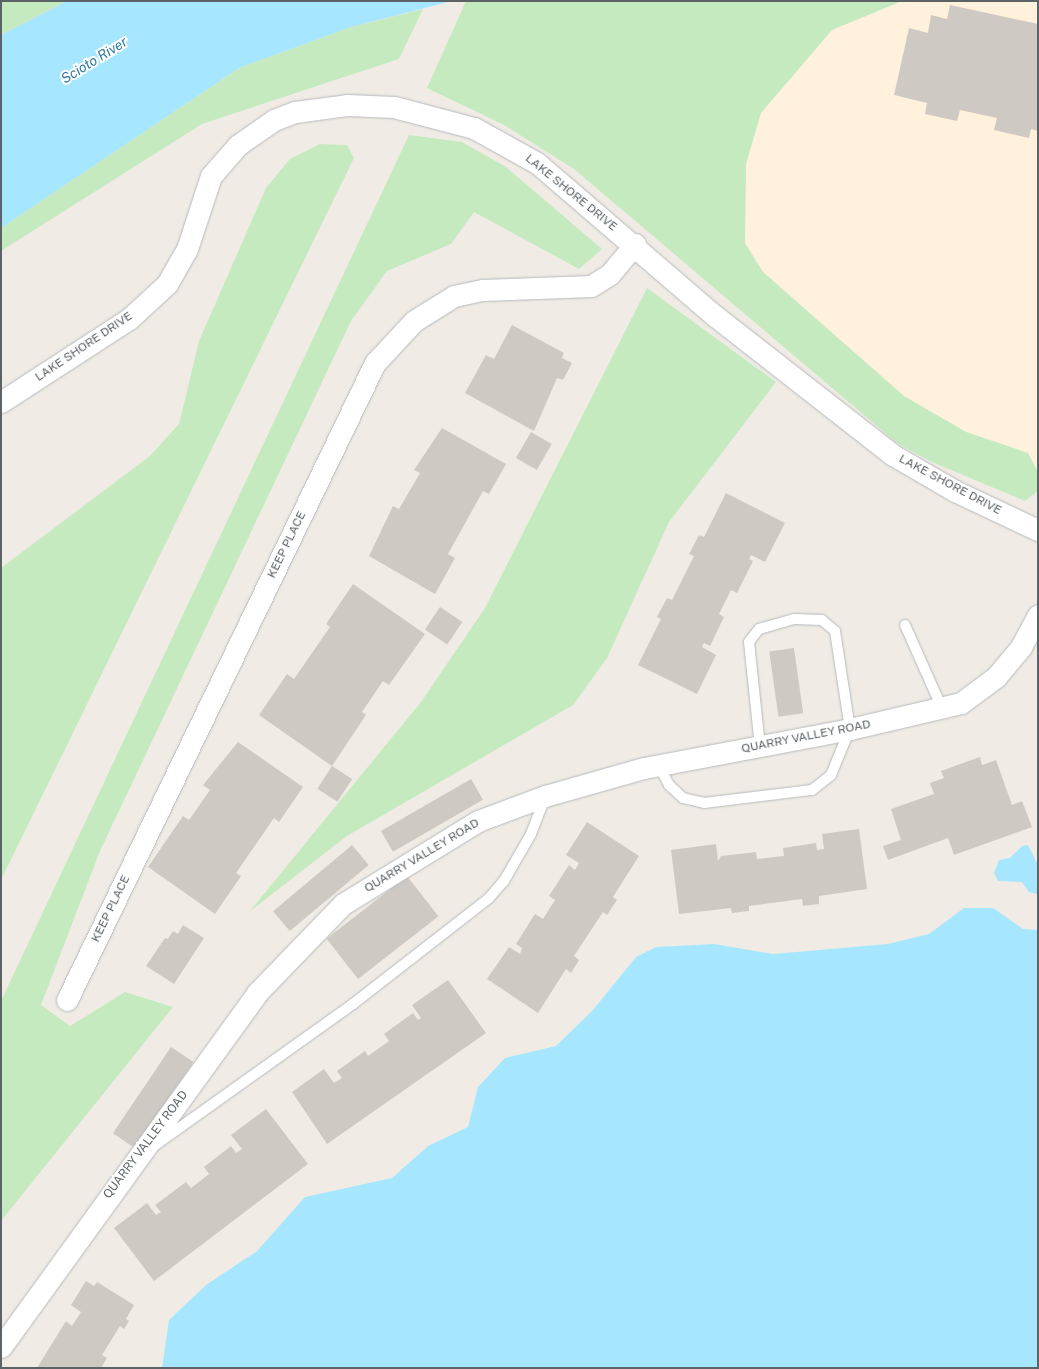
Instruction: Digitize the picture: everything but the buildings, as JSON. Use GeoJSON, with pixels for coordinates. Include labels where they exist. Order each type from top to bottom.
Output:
{"type":"FeatureCollection","features":[{"type":"Feature","properties":{"kind":"street","name":"LAKE SHORE DRIVE"},"geometry":{"type":"LineString","coordinates":[[1,402],[129,319],[167,284],[187,249],[204,191],[220,163],[252,135],[294,112],[347,105],[394,107],[474,128],[537,163],[635,244],[715,316],[893,455],[955,491],[1038,530]]}},
{"type":"Feature","properties":{"kind":"street","name":"KEEP PLACE"},"geometry":{"type":"LineString","coordinates":[[67,1000],[375,363],[414,321],[454,296],[483,290],[591,286],[610,274],[635,244]]}},
{"type":"Feature","properties":{"kind":"street","name":"QUARRY VALLEY ROAD"},"geometry":{"type":"LineString","coordinates":[[1,1347],[257,993],[343,904],[478,821],[545,796],[660,766],[850,729],[961,703],[996,677],[1021,647],[1038,615]]}},
{"type":"Feature","properties":{"kind":"lane"},"geometry":{"type":"LineString","coordinates":[[660,766],[669,785],[683,798],[704,803],[812,790],[831,775],[850,729],[835,631],[822,620],[794,619],[759,629],[749,642],[760,747]]}},
{"type":"Feature","properties":{"kind":"lane"},"geometry":{"type":"LineString","coordinates":[[905,625],[942,708]]}},
{"type":"Feature","properties":{"kind":"lane"},"geometry":{"type":"LineString","coordinates":[[135,1160],[353,1004],[489,898],[504,881],[531,834],[545,796]]}},
{"type":"Feature","properties":{"kind":"shaded area"},"geometry":{"type":"Polygon","coordinates":[[[902,1],[1038,1],[1038,472],[1028,453],[966,432],[904,396],[763,272],[745,243],[746,164],[761,113],[832,30],[902,1]]]}},
{"type":"Feature","properties":{"kind":"green space"},"geometry":{"type":"Polygon","coordinates":[[[1,1],[67,1],[1,35],[1,1]]]}},
{"type":"Feature","properties":{"kind":"green space"},"geometry":{"type":"Polygon","coordinates":[[[466,1],[902,1],[832,30],[761,113],[746,164],[745,243],[763,272],[904,396],[966,432],[1028,453],[1038,472],[1038,491],[1025,501],[932,462],[897,443],[574,169],[504,125],[427,88],[466,1]]]}},
{"type":"Feature","properties":{"kind":"green space"},"geometry":{"type":"Polygon","coordinates":[[[423,9],[399,59],[202,124],[1,251],[1,228],[239,68],[351,27],[423,9]]]}},
{"type":"Feature","properties":{"kind":"green space"},"geometry":{"type":"Polygon","coordinates":[[[409,135],[462,142],[506,167],[602,249],[579,269],[474,212],[451,244],[387,271],[351,321],[100,851],[41,1005],[70,1026],[125,992],[173,1007],[1,1221],[1,1001],[409,135]]]}},
{"type":"Feature","properties":{"kind":"green space"},"geometry":{"type":"Polygon","coordinates":[[[320,144],[347,145],[354,158],[1,880],[1,568],[150,456],[179,424],[199,341],[266,188],[290,159],[320,144]]]}},
{"type":"Feature","properties":{"kind":"green space"},"geometry":{"type":"Polygon","coordinates":[[[647,288],[776,382],[669,522],[607,658],[573,705],[347,836],[249,912],[421,702],[485,608],[647,288]]]}},
{"type":"Feature","properties":{"kind":"water","name":"Scioto River"},"geometry":{"type":"Polygon","coordinates":[[[67,1],[452,1],[351,27],[239,68],[1,228],[1,35],[67,1]]]}},
{"type":"Feature","properties":{"kind":"water"},"geometry":{"type":"Polygon","coordinates":[[[1028,845],[1038,865],[1037,894],[1029,892],[1022,882],[998,881],[994,873],[999,860],[1010,858],[1022,846],[1028,845]]]}},
{"type":"Feature","properties":{"kind":"water"},"geometry":{"type":"Polygon","coordinates":[[[964,908],[993,908],[1023,929],[1038,930],[1038,1368],[162,1368],[169,1320],[206,1285],[257,1251],[305,1197],[392,1178],[428,1146],[468,1127],[478,1087],[505,1058],[556,1046],[593,1010],[636,957],[656,947],[714,944],[773,954],[888,944],[929,934],[964,908]]]}}]}
